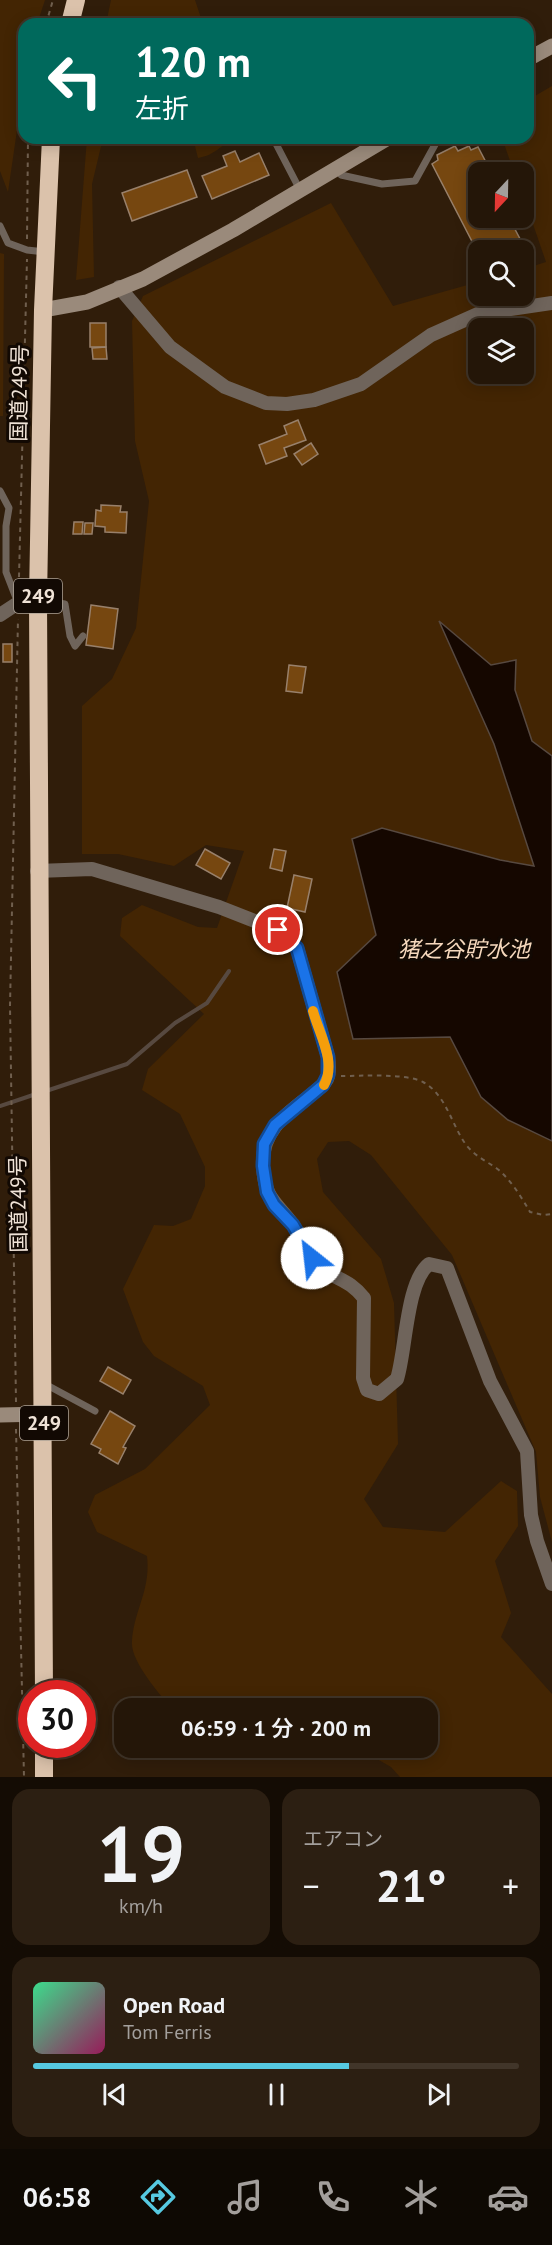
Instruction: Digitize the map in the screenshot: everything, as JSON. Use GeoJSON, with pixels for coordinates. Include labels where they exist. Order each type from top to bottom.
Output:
{"type":"FeatureCollection","features":[{"type":"Feature","properties":{"kind":"highway"},"geometry":{"type":"LineString","coordinates":[[72,18],[76,0]]}},
{"type":"Feature","properties":{"kind":"highway","name":"国道249号"},"geometry":{"type":"LineString","coordinates":[[44,1680],[44,1414],[37,871],[42,310],[36,251],[50,144]]}},
{"type":"Feature","properties":{"kind":"highway"},"geometry":{"type":"LineString","coordinates":[[44,1758],[44,1777]]}},
{"type":"Feature","properties":{"kind":"street"},"geometry":{"type":"LineString","coordinates":[[534,56],[552,46]]}},
{"type":"Feature","properties":{"kind":"street"},"geometry":{"type":"LineString","coordinates":[[42,310],[87,302],[143,279],[378,144]]}},
{"type":"Feature","properties":{"kind":"street"},"geometry":{"type":"LineString","coordinates":[[119,287],[170,347],[225,387],[266,403],[287,404],[314,400],[361,384],[431,335],[478,314],[552,303]]}},
{"type":"Feature","properties":{"kind":"street"},"geometry":{"type":"LineString","coordinates":[[0,615],[18,610],[38,600]]}},
{"type":"Feature","properties":{"kind":"street"},"geometry":{"type":"LineString","coordinates":[[37,871],[92,869],[219,907],[288,937],[297,948],[328,1057],[328,1075],[323,1085],[275,1125],[264,1144],[263,1166],[267,1192],[274,1205],[293,1225],[312,1258],[323,1268],[349,1282],[364,1298],[363,1378],[367,1390],[373,1393],[379,1394],[397,1379],[414,1286],[422,1270],[429,1264],[447,1268],[490,1381],[527,1451],[531,1515],[552,1584]]}},
{"type":"Feature","properties":{"kind":"street"},"geometry":{"type":"LineString","coordinates":[[0,1415],[44,1414]]}},
{"type":"Feature","properties":{"kind":"lane"},"geometry":{"type":"LineString","coordinates":[[276,144],[300,190]]}},
{"type":"Feature","properties":{"kind":"lane"},"geometry":{"type":"LineString","coordinates":[[337,168],[341,176],[382,184],[415,181],[434,144]]}},
{"type":"Feature","properties":{"kind":"lane"},"geometry":{"type":"LineString","coordinates":[[0,226],[8,243],[36,251]]}},
{"type":"Feature","properties":{"kind":"lane"},"geometry":{"type":"LineString","coordinates":[[0,491],[9,508],[6,572],[18,610]]}},
{"type":"Feature","properties":{"kind":"lane"},"geometry":{"type":"LineString","coordinates":[[38,600],[65,604],[70,636],[75,646],[83,636]]}},
{"type":"Feature","properties":{"kind":"lane"},"geometry":{"type":"LineString","coordinates":[[43,1383],[95,1411]]}},
{"type":"Feature","properties":{"kind":"path"},"geometry":{"type":"LineString","coordinates":[[48,18],[53,0]]}},
{"type":"Feature","properties":{"kind":"path"},"geometry":{"type":"LineString","coordinates":[[19,585],[36,251],[28,144]]}},
{"type":"Feature","properties":{"kind":"path"},"geometry":{"type":"LineString","coordinates":[[16,1407],[10,1005],[18,610]]}},
{"type":"Feature","properties":{"kind":"path"},"geometry":{"type":"LineString","coordinates":[[328,1075],[423,1082],[444,1102],[466,1145],[477,1157],[500,1171],[522,1197],[530,1212],[543,1215],[552,1214]]}},
{"type":"Feature","properties":{"kind":"path"},"geometry":{"type":"LineString","coordinates":[[16,1432],[24,1777]]}},
{"type":"Feature","properties":{"kind":"shaded area"},"geometry":{"type":"Polygon","coordinates":[[[0,0],[45,0],[39,18],[18,18],[18,123],[8,192],[0,171],[0,0]]]}},
{"type":"Feature","properties":{"kind":"shaded area"},"geometry":{"type":"Polygon","coordinates":[[[111,0],[195,0],[201,18],[107,18],[111,0]]]}},
{"type":"Feature","properties":{"kind":"shaded area"},"geometry":{"type":"Polygon","coordinates":[[[552,86],[552,756],[532,741],[515,690],[516,661],[491,666],[440,622],[494,744],[534,867],[352,840],[407,1037],[450,1037],[481,1097],[508,1120],[552,1141],[552,1542],[540,1497],[536,1452],[452,1255],[371,1155],[349,1141],[328,1142],[317,1159],[323,1192],[381,1259],[394,1303],[398,1444],[364,1499],[383,1527],[445,1532],[501,1481],[517,1491],[518,1526],[495,1561],[511,1613],[501,1637],[552,1694],[552,1777],[400,1777],[391,1767],[375,1758],[438,1758],[438,1698],[163,1698],[140,1667],[132,1641],[147,1579],[147,1556],[97,1532],[88,1512],[95,1495],[145,1469],[210,1405],[203,1386],[154,1356],[143,1342],[123,1289],[154,1225],[173,1226],[191,1219],[205,1186],[205,1167],[180,1114],[142,1090],[148,1069],[204,1014],[120,936],[122,918],[142,905],[198,927],[217,928],[244,851],[206,845],[174,866],[118,854],[82,854],[82,706],[112,679],[136,628],[149,501],[135,441],[132,321],[143,296],[331,203],[393,306],[468,285],[468,306],[534,306],[534,266],[546,262],[534,227],[534,162],[510,162],[504,144],[534,144],[534,96],[552,86]]]}},
{"type":"Feature","properties":{"kind":"shaded area"},"geometry":{"type":"Polygon","coordinates":[[[87,144],[102,144],[92,184],[94,277],[76,280],[87,144]]]}},
{"type":"Feature","properties":{"kind":"shaded area"},"geometry":{"type":"Polygon","coordinates":[[[196,144],[227,144],[209,155],[198,158],[196,144]]]}},
{"type":"Feature","properties":{"kind":"shaded area"},"geometry":{"type":"Polygon","coordinates":[[[0,253],[4,254],[3,416],[0,416],[0,253]]]}},
{"type":"Feature","properties":{"kind":"water","name":"猪之谷貯水池"},"geometry":{"type":"Polygon","coordinates":[[[439,621],[491,665],[516,660],[515,690],[532,741],[552,756],[552,1141],[508,1120],[481,1097],[450,1037],[353,1039],[337,972],[376,935],[352,839],[382,828],[500,860],[534,866],[494,744],[439,621]]]}},
{"type":"Feature","properties":{"kind":"building"},"geometry":{"type":"Polygon","coordinates":[[[455,146],[458,151],[469,146],[471,150],[478,147],[486,162],[468,162],[468,228],[514,228],[521,240],[471,240],[432,164],[438,160],[437,155],[455,146]]]}},
{"type":"Feature","properties":{"kind":"building"},"geometry":{"type":"Polygon","coordinates":[[[235,151],[240,162],[259,153],[269,175],[212,199],[202,176],[227,166],[223,156],[235,151]]]}},
{"type":"Feature","properties":{"kind":"building"},"geometry":{"type":"Polygon","coordinates":[[[187,170],[197,197],[132,221],[122,193],[187,170]]]}},
{"type":"Feature","properties":{"kind":"building"},"geometry":{"type":"Polygon","coordinates":[[[90,323],[106,323],[106,347],[90,347],[90,323]]]}},
{"type":"Feature","properties":{"kind":"building"},"geometry":{"type":"Polygon","coordinates":[[[106,347],[107,359],[93,359],[92,348],[106,347]]]}},
{"type":"Feature","properties":{"kind":"building"},"geometry":{"type":"Polygon","coordinates":[[[298,420],[306,440],[284,448],[287,456],[266,464],[259,445],[287,434],[284,426],[298,420]]]}},
{"type":"Feature","properties":{"kind":"building"},"geometry":{"type":"Polygon","coordinates":[[[311,443],[318,454],[302,465],[294,454],[311,443]]]}},
{"type":"Feature","properties":{"kind":"building"},"geometry":{"type":"Polygon","coordinates":[[[101,505],[121,506],[120,512],[127,512],[126,533],[105,532],[105,527],[95,526],[96,510],[101,511],[101,505]]]}},
{"type":"Feature","properties":{"kind":"building"},"geometry":{"type":"Polygon","coordinates":[[[74,522],[83,522],[82,534],[73,534],[74,522]]]}},
{"type":"Feature","properties":{"kind":"building"},"geometry":{"type":"Polygon","coordinates":[[[85,523],[93,523],[92,534],[84,534],[85,523]]]}},
{"type":"Feature","properties":{"kind":"building"},"geometry":{"type":"Polygon","coordinates":[[[91,605],[118,609],[113,649],[86,645],[91,605]]]}},
{"type":"Feature","properties":{"kind":"building"},"geometry":{"type":"Polygon","coordinates":[[[3,644],[12,644],[12,662],[3,662],[3,644]]]}},
{"type":"Feature","properties":{"kind":"building"},"geometry":{"type":"Polygon","coordinates":[[[289,665],[306,667],[302,693],[286,691],[289,665]]]}},
{"type":"Feature","properties":{"kind":"building"},"geometry":{"type":"Polygon","coordinates":[[[205,849],[230,863],[221,879],[196,865],[205,849]]]}},
{"type":"Feature","properties":{"kind":"building"},"geometry":{"type":"Polygon","coordinates":[[[274,849],[286,851],[282,871],[270,868],[274,849]]]}},
{"type":"Feature","properties":{"kind":"building"},"geometry":{"type":"Polygon","coordinates":[[[294,875],[312,879],[305,912],[287,908],[294,875]]]}},
{"type":"Feature","properties":{"kind":"building"},"geometry":{"type":"Polygon","coordinates":[[[108,1367],[131,1380],[123,1394],[100,1381],[108,1367]]]}},
{"type":"Feature","properties":{"kind":"building"},"geometry":{"type":"Polygon","coordinates":[[[110,1411],[135,1426],[123,1447],[126,1448],[118,1464],[99,1453],[101,1449],[91,1444],[110,1411]]]}},
{"type":"Feature","properties":{"kind":"waterway"},"geometry":{"type":"LineString","coordinates":[[46,1091],[127,1064],[175,1023],[207,1003],[229,971]]}},
{"type":"Feature","properties":{"kind":"waterway"},"geometry":{"type":"LineString","coordinates":[[0,1106],[36,1094]]}},
{"type":"Feature","properties":{"kind":"slow traffic"},"geometry":{"type":"LineString","coordinates":[[313,1011],[328,1057],[328,1075],[324,1085]]}},
{"type":"Feature","properties":{"kind":"route"},"geometry":{"type":"LineString","coordinates":[[278,930],[297,948],[329,1065],[328,1075],[323,1085],[275,1125],[264,1144],[263,1166],[267,1192],[274,1205],[293,1225],[312,1258]]}}]}
